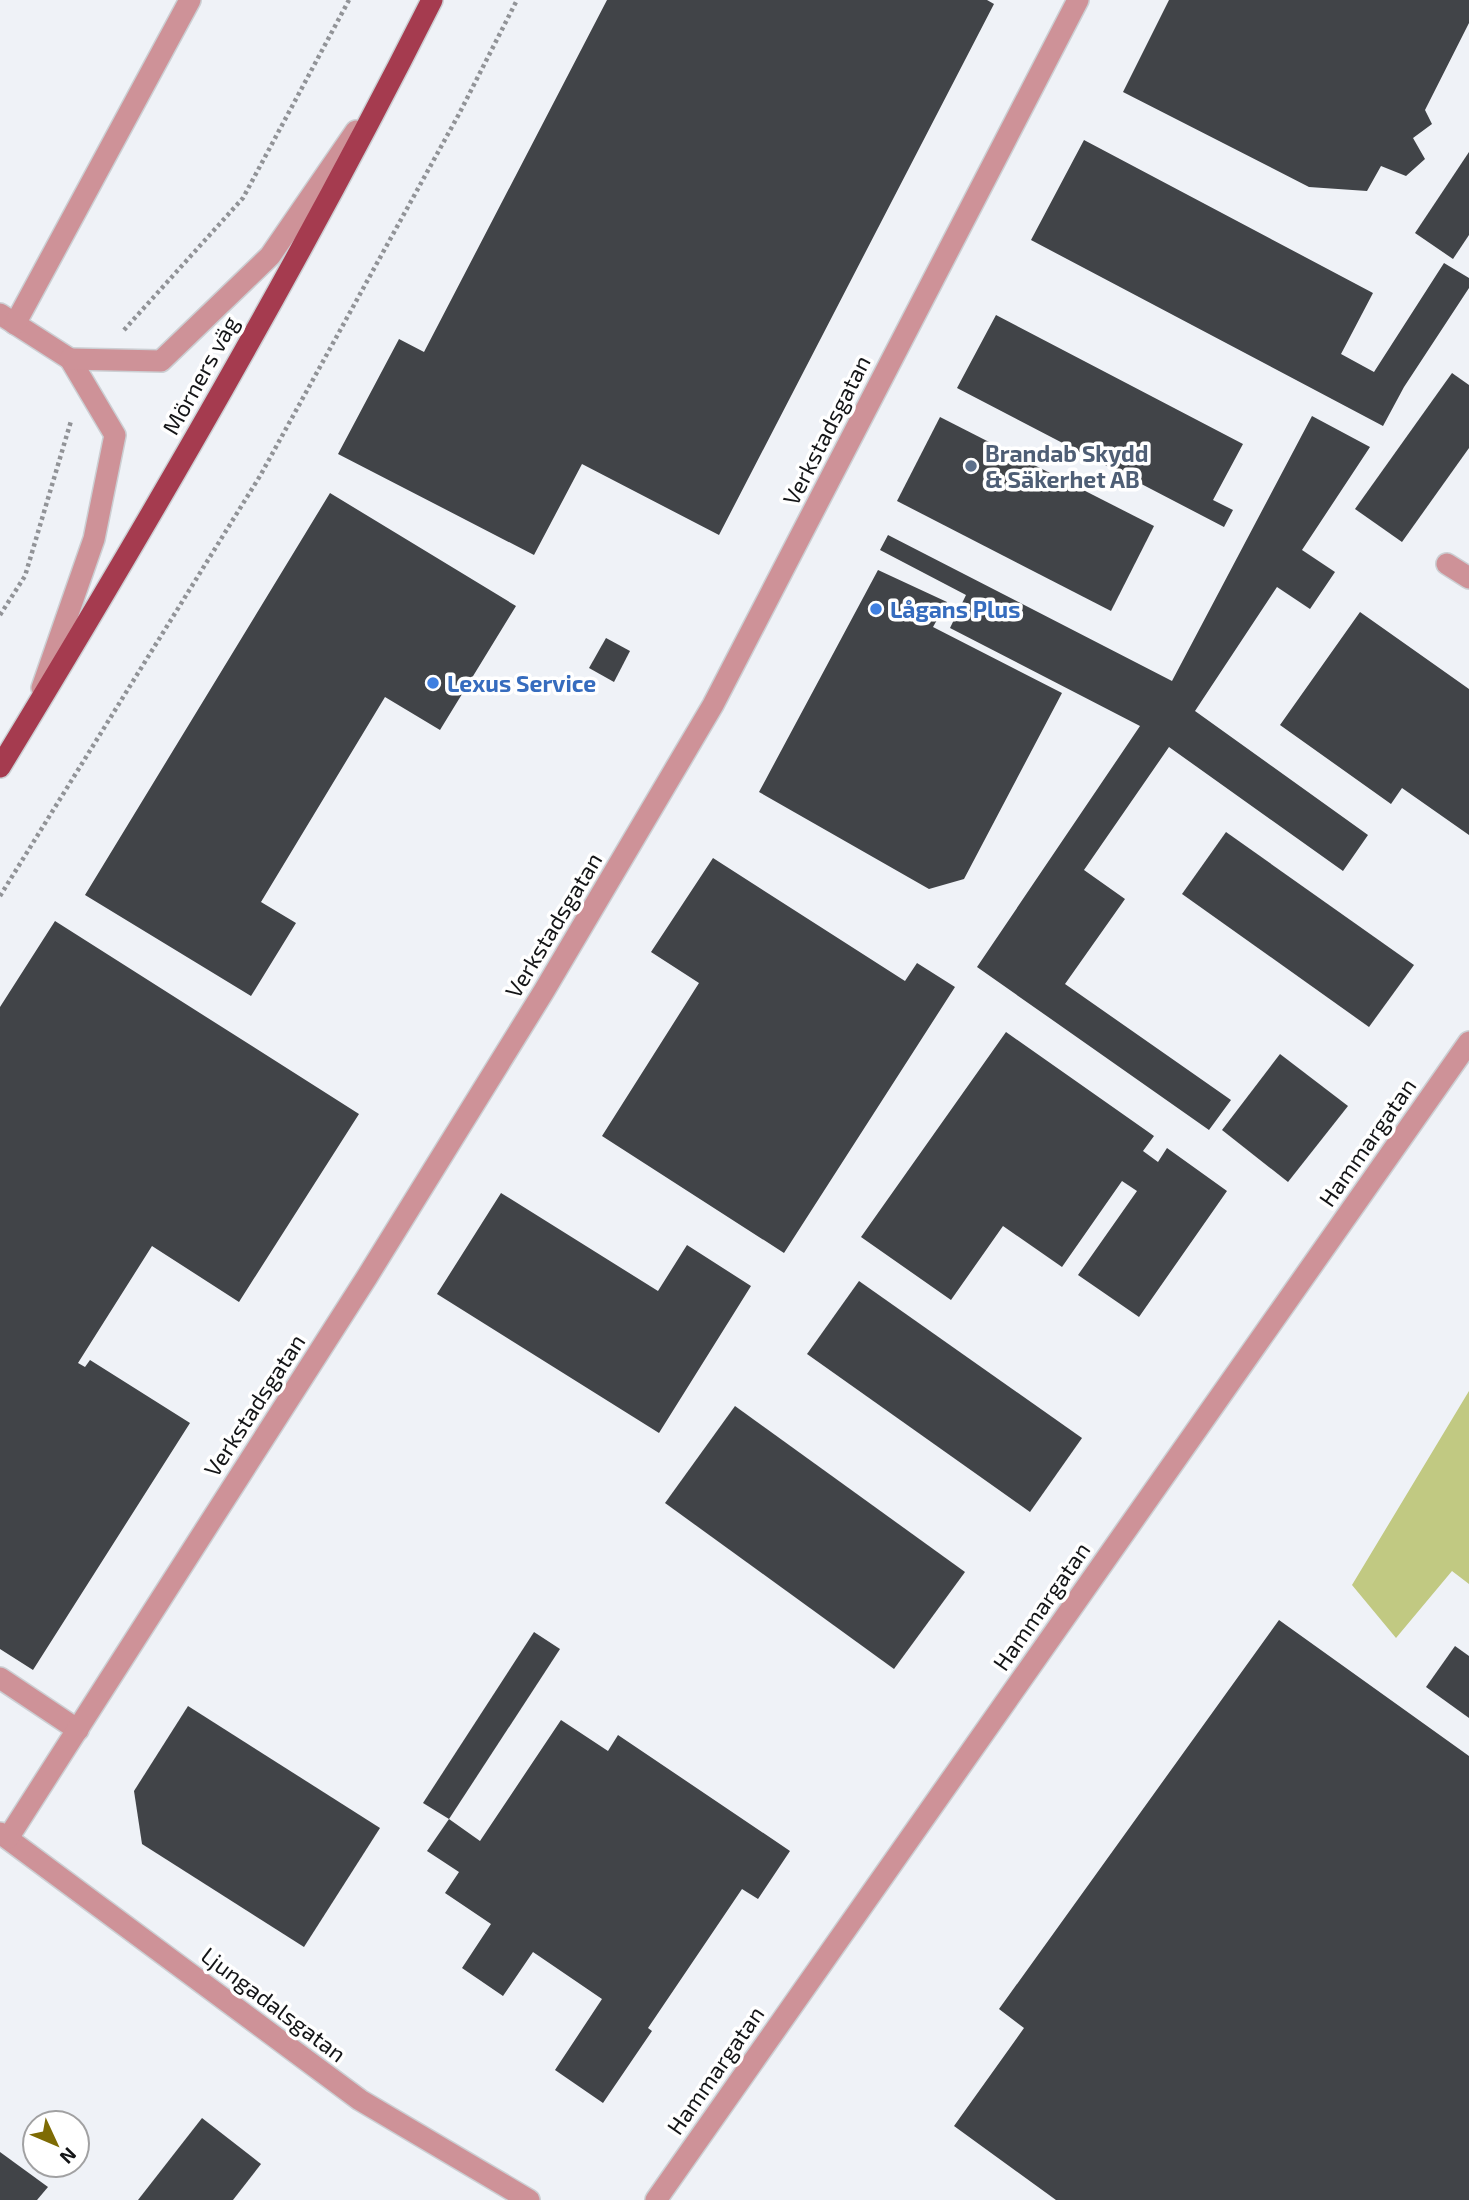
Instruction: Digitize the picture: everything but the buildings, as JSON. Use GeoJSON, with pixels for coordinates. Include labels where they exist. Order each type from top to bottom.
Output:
{"type":"FeatureCollection","features":[{"type":"Feature","properties":{"kind":"main road","name":"Mörners väg"},"geometry":{"type":"LineString","coordinates":[[0,768],[155,510],[395,74],[432,0]]}},
{"type":"Feature","properties":{"kind":"street"},"geometry":{"type":"LineString","coordinates":[[34,712],[94,539],[115,435],[70,359],[8,319],[191,0]]}},
{"type":"Feature","properties":{"kind":"street","name":"Verkstadsgatan"},"geometry":{"type":"LineString","coordinates":[[4,1835],[78,1730],[463,1122],[713,705],[1078,0]]}},
{"type":"Feature","properties":{"kind":"street"},"geometry":{"type":"LineString","coordinates":[[70,359],[160,361],[270,256],[395,74]]}},
{"type":"Feature","properties":{"kind":"street"},"geometry":{"type":"LineString","coordinates":[[1447,564],[1469,578]]}},
{"type":"Feature","properties":{"kind":"street","name":"Hammargatan"},"geometry":{"type":"LineString","coordinates":[[656,2200],[1469,1042]]}},
{"type":"Feature","properties":{"kind":"street"},"geometry":{"type":"LineString","coordinates":[[0,1678],[78,1730]]}},
{"type":"Feature","properties":{"kind":"street","name":"Ljungadalsgatan"},"geometry":{"type":"LineString","coordinates":[[4,1835],[360,2101],[529,2200]]}},
{"type":"Feature","properties":{"kind":"path"},"geometry":{"type":"LineString","coordinates":[[104,360],[121,334],[243,198],[349,0]]}},
{"type":"Feature","properties":{"kind":"path"},"geometry":{"type":"LineString","coordinates":[[0,896],[260,476],[459,114],[517,0]]}},
{"type":"Feature","properties":{"kind":"path"},"geometry":{"type":"LineString","coordinates":[[0,615],[25,576],[75,407],[87,387]]}},
{"type":"Feature","properties":{"kind":"green space"},"geometry":{"type":"Polygon","coordinates":[[[1469,1391],[1469,1584],[1452,1571],[1396,1638],[1352,1585],[1469,1391]]]}},
{"type":"Feature","properties":{"kind":"place","name":"Brandab Skydd & Säkerhet AB"},"geometry":{"type":"Point","coordinates":[971,466]}},
{"type":"Feature","properties":{"kind":"place","name":"Lågans Plus"},"geometry":{"type":"Point","coordinates":[876,609]}},
{"type":"Feature","properties":{"kind":"place","name":"Lexus Service"},"geometry":{"type":"Point","coordinates":[433,683]}}]}
